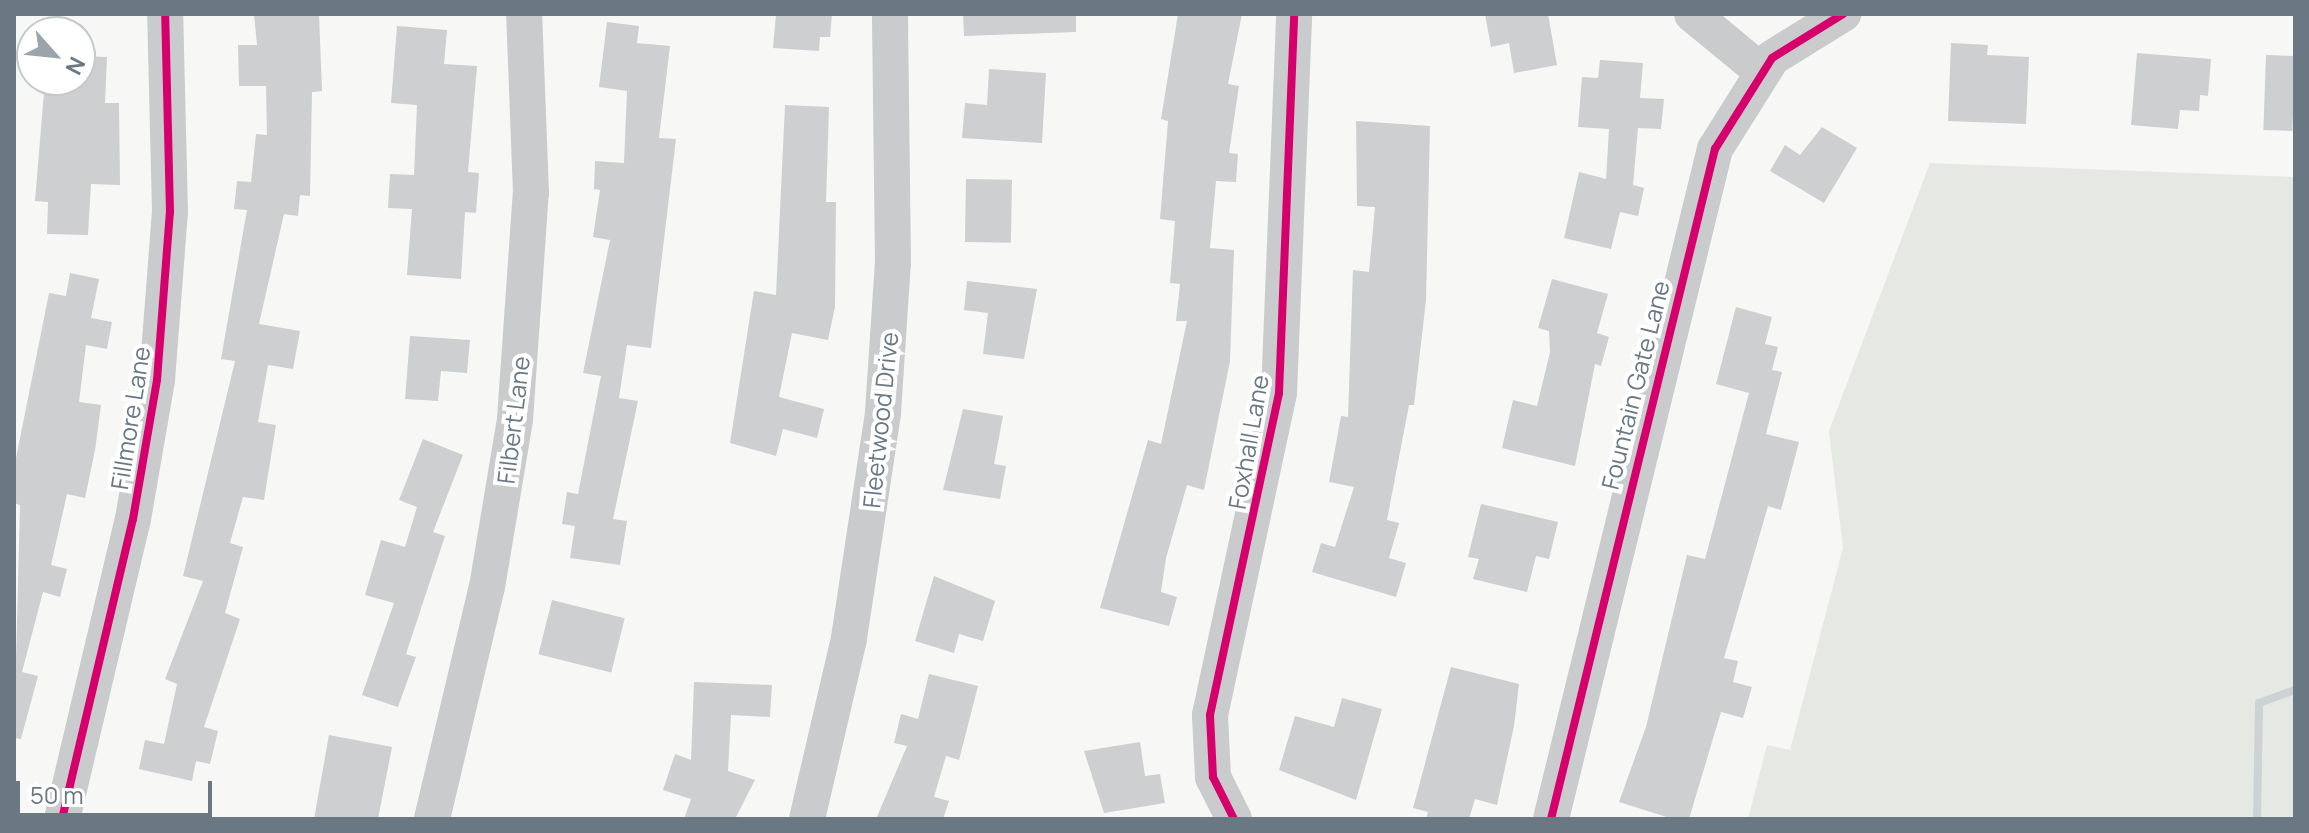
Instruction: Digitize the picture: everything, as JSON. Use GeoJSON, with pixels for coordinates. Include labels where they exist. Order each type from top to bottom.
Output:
{"type":"FeatureCollection","features":[{"type":"Feature","properties":{"kind":"street","name":"Fillmore Lane"},"geometry":{"type":"LineString","coordinates":[[62,819],[133,519],[157,380],[170,212],[165,14]]}},
{"type":"Feature","properties":{"kind":"street","name":"Filbert Lane"},"geometry":{"type":"LineString","coordinates":[[432,819],[487,587],[515,419],[530,223],[524,14]]}},
{"type":"Feature","properties":{"kind":"street","name":"Fleetwood Drive"},"geometry":{"type":"LineString","coordinates":[[807,819],[852,623],[884,398],[894,207],[890,14]]}},
{"type":"Feature","properties":{"kind":"street","name":"Foxhall Lane"},"geometry":{"type":"LineString","coordinates":[[1234,819],[1213,777],[1210,715],[1279,393],[1294,14]]}},
{"type":"Feature","properties":{"kind":"street"},"geometry":{"type":"LineString","coordinates":[[1692,14],[1760,70]]}},
{"type":"Feature","properties":{"kind":"street","name":"Fountain Gate Lane"},"geometry":{"type":"LineString","coordinates":[[1551,819],[1708,174],[1724,127],[1760,70],[1802,35],[1843,14]]}},
{"type":"Feature","properties":{"kind":"shaded area"},"geometry":{"type":"Polygon","coordinates":[[[1930,163],[2295,177],[2295,819],[1748,819],[1767,745],[1790,750],[1843,548],[1829,431],[1930,163]]]}},
{"type":"Feature","properties":{"kind":"building"},"geometry":{"type":"Polygon","coordinates":[[[254,14],[319,14],[322,91],[312,92],[310,196],[300,195],[298,216],[284,214],[259,324],[300,331],[293,369],[268,365],[258,422],[276,425],[264,500],[243,497],[230,543],[243,547],[225,613],[240,619],[204,727],[218,731],[210,764],[196,761],[192,781],[139,769],[145,740],[164,744],[177,684],[165,679],[203,581],[183,576],[235,361],[221,359],[247,210],[234,209],[237,181],[251,182],[256,134],[267,135],[266,86],[239,86],[238,45],[257,45],[254,14]]]}},
{"type":"Feature","properties":{"kind":"building"},"geometry":{"type":"Polygon","coordinates":[[[776,14],[832,14],[830,37],[820,37],[819,51],[773,48],[776,14]]]}},
{"type":"Feature","properties":{"kind":"building"},"geometry":{"type":"Polygon","coordinates":[[[963,14],[1076,14],[1076,32],[964,36],[963,14]]]}},
{"type":"Feature","properties":{"kind":"building"},"geometry":{"type":"Polygon","coordinates":[[[1178,14],[1242,14],[1228,84],[1239,86],[1229,153],[1238,154],[1236,182],[1216,181],[1210,248],[1234,250],[1230,361],[1204,490],[1187,485],[1166,558],[1161,592],[1177,597],[1169,626],[1100,608],[1148,440],[1161,444],[1187,321],[1176,321],[1180,284],[1170,283],[1175,221],[1160,219],[1168,121],[1161,119],[1178,14]]]}},
{"type":"Feature","properties":{"kind":"building"},"geometry":{"type":"Polygon","coordinates":[[[1485,14],[1548,14],[1557,65],[1514,73],[1509,43],[1491,47],[1485,14]]]}},
{"type":"Feature","properties":{"kind":"building"},"geometry":{"type":"Polygon","coordinates":[[[607,22],[639,26],[637,43],[670,46],[659,138],[676,139],[651,348],[627,345],[619,398],[638,401],[613,519],[627,521],[620,565],[570,558],[575,526],[562,524],[567,492],[578,494],[601,376],[583,373],[610,240],[593,237],[600,190],[594,189],[595,161],[624,163],[627,91],[599,87],[607,22]]]}},
{"type":"Feature","properties":{"kind":"building"},"geometry":{"type":"Polygon","coordinates":[[[397,26],[447,30],[444,64],[477,66],[468,172],[479,173],[476,213],[465,212],[461,279],[407,275],[412,209],[388,208],[390,174],[414,175],[417,105],[391,103],[397,26]]]}},
{"type":"Feature","properties":{"kind":"building"},"geometry":{"type":"Polygon","coordinates":[[[1951,43],[1988,45],[1987,55],[2029,57],[2026,124],[1948,121],[1951,43]]]}},
{"type":"Feature","properties":{"kind":"building"},"geometry":{"type":"Polygon","coordinates":[[[2137,53],[2211,59],[2208,96],[2200,95],[2199,111],[2180,110],[2178,129],[2131,125],[2137,53]]]}},
{"type":"Feature","properties":{"kind":"building"},"geometry":{"type":"Polygon","coordinates":[[[2266,55],[2295,56],[2292,131],[2263,130],[2266,55]]]}},
{"type":"Feature","properties":{"kind":"building"},"geometry":{"type":"Polygon","coordinates":[[[96,57],[107,57],[105,103],[119,103],[120,185],[91,184],[88,235],[47,234],[48,202],[35,201],[44,96],[96,96],[96,57]]]}},
{"type":"Feature","properties":{"kind":"building"},"geometry":{"type":"Polygon","coordinates":[[[1600,60],[1643,63],[1640,98],[1664,99],[1661,129],[1638,128],[1633,185],[1644,188],[1638,216],[1620,212],[1611,249],[1564,238],[1579,172],[1606,179],[1609,129],[1578,127],[1582,77],[1598,78],[1600,60]]]}},
{"type":"Feature","properties":{"kind":"building"},"geometry":{"type":"Polygon","coordinates":[[[989,69],[1046,73],[1042,143],[962,138],[965,103],[987,105],[989,69]]]}},
{"type":"Feature","properties":{"kind":"building"},"geometry":{"type":"Polygon","coordinates":[[[785,105],[829,107],[826,202],[836,202],[835,307],[828,340],[792,333],[779,397],[824,409],[817,438],[783,429],[776,456],[730,443],[754,291],[776,295],[785,105]]]}},
{"type":"Feature","properties":{"kind":"building"},"geometry":{"type":"Polygon","coordinates":[[[1356,121],[1430,126],[1426,300],[1414,405],[1409,405],[1387,520],[1399,523],[1389,558],[1406,563],[1396,597],[1312,572],[1321,543],[1335,547],[1354,487],[1329,482],[1341,416],[1348,417],[1353,270],[1369,272],[1375,207],[1357,206],[1356,121]]]}},
{"type":"Feature","properties":{"kind":"building"},"geometry":{"type":"Polygon","coordinates":[[[1822,127],[1857,148],[1824,203],[1770,171],[1785,145],[1800,155],[1822,127]]]}},
{"type":"Feature","properties":{"kind":"building"},"geometry":{"type":"Polygon","coordinates":[[[966,179],[1012,180],[1011,243],[965,242],[966,179]]]}},
{"type":"Feature","properties":{"kind":"building"},"geometry":{"type":"Polygon","coordinates":[[[70,273],[99,279],[91,318],[112,322],[107,349],[86,345],[79,402],[101,405],[95,450],[85,498],[67,494],[51,565],[67,569],[60,597],[43,592],[22,672],[38,676],[21,739],[14,738],[20,505],[14,503],[14,468],[49,293],[66,296],[70,273]]]}},
{"type":"Feature","properties":{"kind":"building"},"geometry":{"type":"Polygon","coordinates":[[[1552,279],[1608,294],[1597,333],[1609,337],[1601,366],[1595,364],[1575,466],[1502,448],[1513,400],[1537,406],[1550,352],[1549,331],[1538,328],[1552,279]]]}},
{"type":"Feature","properties":{"kind":"building"},"geometry":{"type":"Polygon","coordinates":[[[967,281],[1037,289],[1024,359],[983,354],[988,313],[964,310],[967,281]]]}},
{"type":"Feature","properties":{"kind":"building"},"geometry":{"type":"Polygon","coordinates":[[[1736,307],[1772,317],[1765,344],[1778,347],[1772,370],[1782,372],[1766,434],[1799,442],[1781,510],[1768,506],[1724,658],[1738,661],[1733,682],[1752,687],[1743,718],[1721,712],[1689,819],[1673,819],[1619,802],[1646,727],[1687,555],[1705,559],[1749,393],[1716,384],[1736,307]]]}},
{"type":"Feature","properties":{"kind":"building"},"geometry":{"type":"Polygon","coordinates":[[[410,336],[470,340],[467,373],[441,371],[438,401],[405,399],[410,336]]]}},
{"type":"Feature","properties":{"kind":"building"},"geometry":{"type":"Polygon","coordinates":[[[963,409],[1003,416],[994,464],[1006,466],[1000,499],[943,490],[963,409]]]}},
{"type":"Feature","properties":{"kind":"building"},"geometry":{"type":"Polygon","coordinates":[[[423,439],[463,455],[433,532],[445,536],[406,654],[416,657],[398,707],[362,695],[394,603],[365,595],[381,540],[405,547],[417,507],[399,500],[423,439]]]}},
{"type":"Feature","properties":{"kind":"building"},"geometry":{"type":"Polygon","coordinates":[[[1481,504],[1558,522],[1549,559],[1536,556],[1527,592],[1473,579],[1479,559],[1468,557],[1481,504]]]}},
{"type":"Feature","properties":{"kind":"building"},"geometry":{"type":"Polygon","coordinates":[[[934,576],[995,601],[983,641],[959,634],[954,653],[915,641],[934,576]]]}},
{"type":"Feature","properties":{"kind":"building"},"geometry":{"type":"Polygon","coordinates":[[[552,600],[625,618],[611,672],[538,654],[552,600]]]}},
{"type":"Feature","properties":{"kind":"building"},"geometry":{"type":"Polygon","coordinates":[[[1451,667],[1519,684],[1514,726],[1497,805],[1475,799],[1469,819],[1426,819],[1428,812],[1413,808],[1451,667]]]}},
{"type":"Feature","properties":{"kind":"building"},"geometry":{"type":"Polygon","coordinates":[[[929,674],[978,686],[959,760],[946,756],[934,797],[949,801],[943,819],[876,819],[907,746],[894,743],[901,714],[918,719],[929,674]]]}},
{"type":"Feature","properties":{"kind":"building"},"geometry":{"type":"Polygon","coordinates":[[[694,682],[772,685],[770,717],[731,715],[728,771],[755,780],[735,819],[684,819],[691,799],[663,790],[675,754],[691,760],[694,682]]]}},
{"type":"Feature","properties":{"kind":"building"},"geometry":{"type":"Polygon","coordinates":[[[1342,698],[1382,709],[1356,800],[1279,770],[1295,716],[1334,727],[1342,698]]]}},
{"type":"Feature","properties":{"kind":"building"},"geometry":{"type":"Polygon","coordinates":[[[329,735],[392,747],[378,819],[314,819],[329,735]]]}},
{"type":"Feature","properties":{"kind":"building"},"geometry":{"type":"Polygon","coordinates":[[[1140,742],[1145,776],[1160,774],[1165,803],[1104,813],[1084,751],[1140,742]]]}},
{"type":"Feature","properties":{"kind":"waterway"},"geometry":{"type":"LineString","coordinates":[[2257,819],[2259,703],[2295,690]]}},
{"type":"Feature","properties":{"kind":"cycle path"},"geometry":{"type":"LineString","coordinates":[[62,819],[133,519],[157,380],[170,212],[165,14]]}},
{"type":"Feature","properties":{"kind":"cycle path"},"geometry":{"type":"LineString","coordinates":[[1234,819],[1213,777],[1210,715],[1279,393],[1294,14]]}},
{"type":"Feature","properties":{"kind":"cycle path"},"geometry":{"type":"LineString","coordinates":[[1551,819],[1715,149],[1772,58],[1843,14]]}}]}
